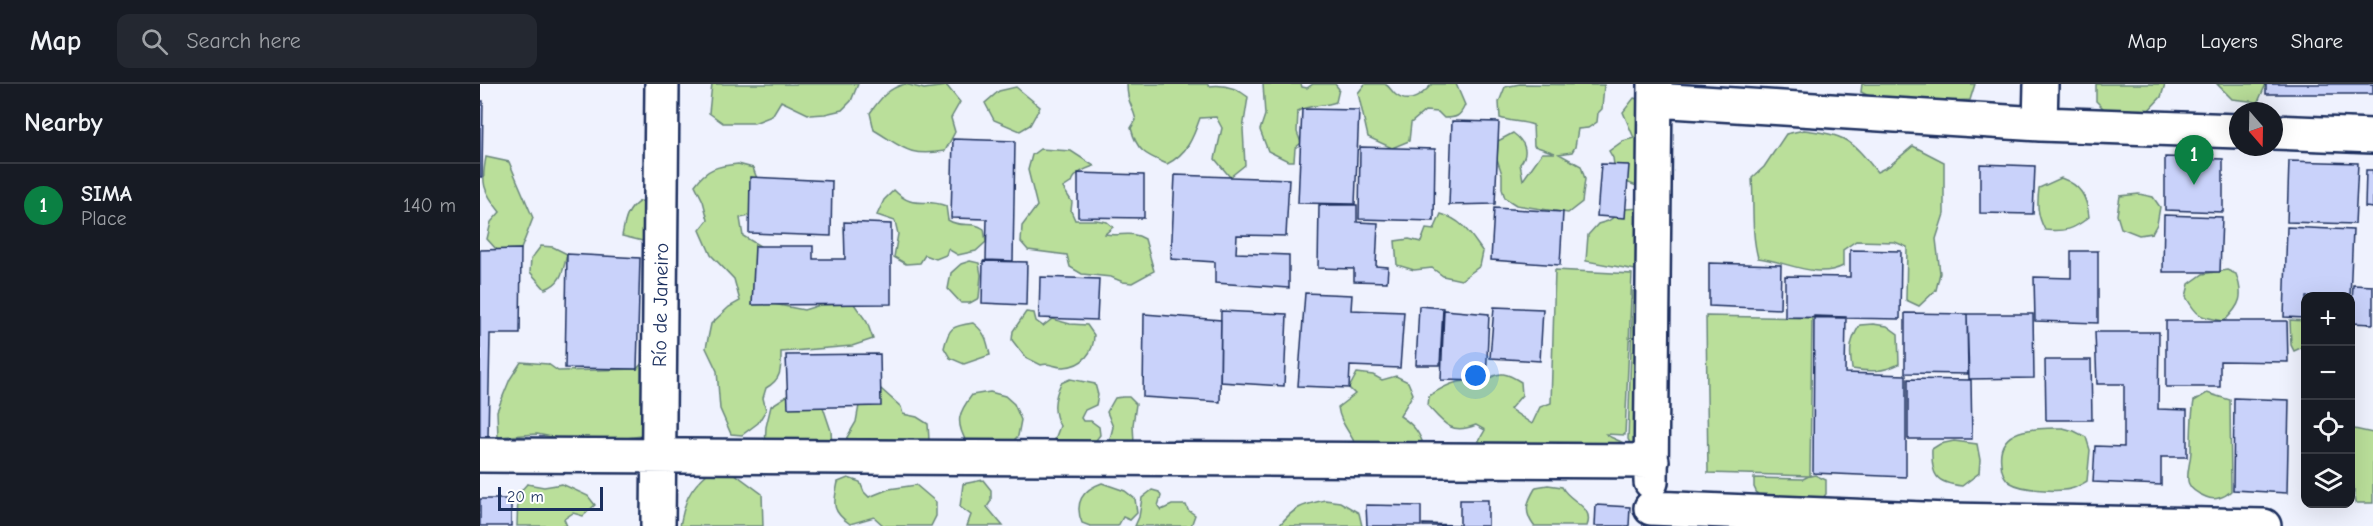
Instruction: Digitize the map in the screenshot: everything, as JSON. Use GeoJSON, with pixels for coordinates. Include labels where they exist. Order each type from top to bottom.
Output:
{"type":"FeatureCollection","features":[{"type":"Feature","properties":{"kind":"street","name":"Río de Janeiro"},"geometry":{"type":"LineString","coordinates":[[658,526],[662,84]]}},
{"type":"Feature","properties":{"kind":"street"},"geometry":{"type":"LineString","coordinates":[[2040,124],[2041,84]]}},
{"type":"Feature","properties":{"kind":"street"},"geometry":{"type":"LineString","coordinates":[[2229,131],[2040,124],[1655,92],[1650,517],[2264,526]]}},
{"type":"Feature","properties":{"kind":"street"},"geometry":{"type":"LineString","coordinates":[[2283,132],[2373,136]]}},
{"type":"Feature","properties":{"kind":"street"},"geometry":{"type":"LineString","coordinates":[[480,455],[1652,461]]}},
{"type":"Feature","properties":{"kind":"green space"},"geometry":{"type":"Polygon","coordinates":[[[712,84],[858,84],[851,101],[842,110],[810,115],[781,101],[772,116],[754,123],[723,123],[709,113],[712,84]]]}},
{"type":"Feature","properties":{"kind":"green space"},"geometry":{"type":"Polygon","coordinates":[[[905,84],[924,89],[947,86],[960,102],[951,118],[955,132],[945,151],[923,153],[907,150],[874,130],[870,113],[889,91],[905,84]]]}},
{"type":"Feature","properties":{"kind":"green space"},"geometry":{"type":"Polygon","coordinates":[[[1127,84],[1207,84],[1230,87],[1244,94],[1248,97],[1243,129],[1245,165],[1230,177],[1215,159],[1222,128],[1216,117],[1200,118],[1192,139],[1180,155],[1167,164],[1143,152],[1131,128],[1136,120],[1127,84]]]}},
{"type":"Feature","properties":{"kind":"green space"},"geometry":{"type":"Polygon","coordinates":[[[1263,84],[1301,84],[1302,87],[1307,88],[1313,84],[1335,84],[1339,89],[1336,102],[1307,107],[1298,111],[1297,132],[1301,143],[1295,148],[1294,161],[1288,161],[1268,151],[1260,130],[1265,115],[1263,84]]]}},
{"type":"Feature","properties":{"kind":"green space"},"geometry":{"type":"Polygon","coordinates":[[[1365,84],[1385,84],[1401,98],[1411,99],[1420,95],[1432,84],[1456,84],[1465,105],[1457,116],[1452,118],[1444,118],[1438,112],[1425,111],[1411,123],[1409,141],[1392,148],[1368,137],[1358,93],[1365,84]]]}},
{"type":"Feature","properties":{"kind":"green space"},"geometry":{"type":"Polygon","coordinates":[[[1520,84],[1604,85],[1602,109],[1598,113],[1597,122],[1588,128],[1578,129],[1572,152],[1559,154],[1581,166],[1585,179],[1582,202],[1568,213],[1516,205],[1505,198],[1502,189],[1502,174],[1497,159],[1498,141],[1513,133],[1523,143],[1525,155],[1520,164],[1523,180],[1542,153],[1555,153],[1534,146],[1533,125],[1500,118],[1499,102],[1505,87],[1520,84]]]}},
{"type":"Feature","properties":{"kind":"green space"},"geometry":{"type":"Polygon","coordinates":[[[1862,84],[1975,84],[1970,100],[1919,102],[1879,101],[1861,92],[1862,84]]]}},
{"type":"Feature","properties":{"kind":"green space"},"geometry":{"type":"Polygon","coordinates":[[[2096,84],[2165,84],[2161,97],[2146,113],[2110,115],[2096,101],[2096,84]]]}},
{"type":"Feature","properties":{"kind":"green space"},"geometry":{"type":"Polygon","coordinates":[[[2217,84],[2266,84],[2258,102],[2232,99],[2217,84]]]}},
{"type":"Feature","properties":{"kind":"green space"},"geometry":{"type":"Polygon","coordinates":[[[1016,87],[1040,107],[1030,125],[1020,131],[994,120],[985,103],[999,91],[1016,87]]]}},
{"type":"Feature","properties":{"kind":"green space"},"geometry":{"type":"Polygon","coordinates":[[[1634,98],[1656,105],[1639,187],[1616,178],[1613,158],[1609,151],[1623,141],[1634,138],[1623,112],[1634,98]]]}},
{"type":"Feature","properties":{"kind":"green space"},"geometry":{"type":"Polygon","coordinates":[[[1804,130],[1829,134],[1846,140],[1877,172],[1889,166],[1913,146],[1944,162],[1944,214],[1936,239],[1940,273],[1936,290],[1919,306],[1906,300],[1907,247],[1895,242],[1856,241],[1843,250],[1843,266],[1833,270],[1812,270],[1758,258],[1752,178],[1764,167],[1786,134],[1804,130]]]}},
{"type":"Feature","properties":{"kind":"green space"},"geometry":{"type":"Polygon","coordinates":[[[1040,149],[1071,151],[1094,166],[1080,172],[1063,188],[1072,202],[1071,211],[1075,220],[1107,222],[1113,227],[1105,234],[1130,234],[1145,239],[1154,271],[1132,283],[1123,282],[1111,277],[1082,274],[1070,267],[1067,255],[1028,250],[1021,242],[1022,226],[1037,206],[1028,170],[1032,155],[1040,149]]]}},
{"type":"Feature","properties":{"kind":"green space"},"geometry":{"type":"Polygon","coordinates":[[[486,157],[509,162],[533,218],[521,249],[497,250],[487,239],[491,222],[500,212],[485,186],[486,157]]]}},
{"type":"Feature","properties":{"kind":"green space"},"geometry":{"type":"Polygon","coordinates":[[[738,164],[753,168],[762,192],[755,215],[740,218],[743,236],[760,246],[769,273],[774,304],[804,310],[820,305],[854,304],[867,322],[873,339],[852,346],[781,352],[780,373],[775,381],[766,388],[763,398],[766,410],[758,423],[742,435],[731,434],[720,409],[717,371],[706,348],[711,324],[729,307],[740,301],[734,279],[711,255],[700,230],[708,220],[703,201],[695,185],[704,175],[714,169],[738,164]]]}},
{"type":"Feature","properties":{"kind":"green space"},"geometry":{"type":"Polygon","coordinates":[[[2061,178],[2073,184],[2081,192],[2089,217],[2068,229],[2045,230],[2038,209],[2039,188],[2061,178]]]}},
{"type":"Feature","properties":{"kind":"green space"},"geometry":{"type":"Polygon","coordinates":[[[894,190],[913,202],[946,206],[948,220],[958,224],[979,226],[984,229],[986,242],[976,251],[958,255],[948,249],[946,255],[936,259],[925,255],[920,263],[906,264],[894,257],[898,234],[895,221],[877,215],[884,200],[894,190]]]}},
{"type":"Feature","properties":{"kind":"green space"},"geometry":{"type":"Polygon","coordinates":[[[2139,194],[2153,197],[2160,207],[2157,224],[2152,233],[2139,235],[2121,228],[2117,215],[2120,196],[2139,194]]]}},
{"type":"Feature","properties":{"kind":"green space"},"geometry":{"type":"Polygon","coordinates":[[[640,201],[661,203],[651,243],[622,236],[629,212],[640,201]]]}},
{"type":"Feature","properties":{"kind":"green space"},"geometry":{"type":"Polygon","coordinates":[[[1643,208],[1663,275],[1586,261],[1588,235],[1598,224],[1608,221],[1626,209],[1643,208]]]}},
{"type":"Feature","properties":{"kind":"green space"},"geometry":{"type":"Polygon","coordinates":[[[1441,214],[1461,224],[1483,252],[1480,266],[1461,280],[1443,276],[1432,268],[1414,270],[1397,265],[1395,241],[1409,239],[1421,242],[1426,229],[1434,230],[1441,214]]]}},
{"type":"Feature","properties":{"kind":"green space"},"geometry":{"type":"Polygon","coordinates":[[[541,246],[553,247],[567,254],[558,280],[545,289],[530,272],[531,259],[541,246]]]}},
{"type":"Feature","properties":{"kind":"green space"},"geometry":{"type":"Polygon","coordinates":[[[970,261],[979,263],[981,275],[979,298],[970,303],[961,303],[948,289],[951,273],[961,264],[970,261]]]}},
{"type":"Feature","properties":{"kind":"green space"},"geometry":{"type":"Polygon","coordinates":[[[1555,270],[1632,274],[1625,435],[1606,434],[1629,448],[1529,469],[1517,477],[1494,468],[1476,455],[1477,444],[1485,430],[1476,425],[1460,429],[1444,423],[1428,406],[1429,396],[1456,382],[1486,381],[1499,374],[1511,376],[1521,382],[1522,395],[1510,409],[1532,424],[1540,407],[1551,403],[1555,270]]]}},
{"type":"Feature","properties":{"kind":"green space"},"geometry":{"type":"Polygon","coordinates":[[[2227,270],[2236,274],[2240,288],[2239,300],[2234,310],[2224,321],[2210,319],[2197,313],[2186,297],[2189,284],[2203,274],[2227,270]]]}},
{"type":"Feature","properties":{"kind":"green space"},"geometry":{"type":"Polygon","coordinates":[[[1633,291],[1647,294],[1640,463],[1628,439],[1633,291]]]}},
{"type":"Feature","properties":{"kind":"green space"},"geometry":{"type":"Polygon","coordinates":[[[1026,312],[1034,313],[1036,321],[1043,326],[1052,319],[1070,324],[1087,325],[1094,335],[1090,352],[1077,364],[1064,367],[1041,365],[1025,357],[1012,340],[1013,331],[1026,312]]]}},
{"type":"Feature","properties":{"kind":"green space"},"geometry":{"type":"Polygon","coordinates":[[[1706,316],[1812,318],[1810,476],[1815,475],[1826,480],[1826,494],[1817,505],[1761,502],[1754,487],[1754,478],[1803,479],[1809,476],[1708,473],[1706,316]]]}},
{"type":"Feature","properties":{"kind":"green space"},"geometry":{"type":"Polygon","coordinates":[[[2290,320],[2301,321],[2301,348],[2294,351],[2291,345],[2290,320]]]}},
{"type":"Feature","properties":{"kind":"green space"},"geometry":{"type":"Polygon","coordinates":[[[973,323],[985,337],[990,355],[964,364],[950,358],[944,348],[952,329],[973,323]]]}},
{"type":"Feature","properties":{"kind":"green space"},"geometry":{"type":"Polygon","coordinates":[[[1860,325],[1887,326],[1898,334],[1899,364],[1876,371],[1852,369],[1851,351],[1854,336],[1860,325]]]}},
{"type":"Feature","properties":{"kind":"green space"},"geometry":{"type":"Polygon","coordinates":[[[649,355],[678,391],[670,419],[649,435],[611,440],[562,439],[537,434],[498,437],[497,411],[510,379],[521,362],[548,364],[558,371],[637,369],[649,355]]]}},
{"type":"Feature","properties":{"kind":"green space"},"geometry":{"type":"Polygon","coordinates":[[[1357,373],[1373,375],[1382,380],[1396,376],[1408,382],[1413,394],[1400,416],[1416,430],[1425,449],[1358,450],[1341,419],[1338,407],[1355,394],[1349,388],[1357,373]]]}},
{"type":"Feature","properties":{"kind":"green space"},"geometry":{"type":"Polygon","coordinates":[[[1070,379],[1095,384],[1098,395],[1096,405],[1085,410],[1081,418],[1099,427],[1100,435],[1089,449],[1054,442],[1060,426],[1055,410],[1057,394],[1061,383],[1070,379]]]}},
{"type":"Feature","properties":{"kind":"green space"},"geometry":{"type":"Polygon","coordinates":[[[881,389],[901,407],[903,414],[917,417],[928,424],[929,440],[887,447],[846,439],[856,422],[860,400],[881,389]]]}},
{"type":"Feature","properties":{"kind":"green space"},"geometry":{"type":"Polygon","coordinates":[[[796,390],[823,407],[831,431],[832,447],[765,446],[766,427],[771,406],[796,390]]]}},
{"type":"Feature","properties":{"kind":"green space"},"geometry":{"type":"Polygon","coordinates":[[[990,392],[1005,396],[1014,404],[1021,420],[1018,436],[1004,450],[967,443],[961,429],[961,413],[972,395],[990,392]]]}},
{"type":"Feature","properties":{"kind":"green space"},"geometry":{"type":"Polygon","coordinates":[[[2207,393],[2230,400],[2231,491],[2223,497],[2216,498],[2197,493],[2188,478],[2194,401],[2207,393]]]}},
{"type":"Feature","properties":{"kind":"green space"},"geometry":{"type":"Polygon","coordinates":[[[1129,397],[1136,404],[1133,425],[1134,443],[1113,446],[1110,439],[1113,427],[1107,412],[1115,398],[1129,397]]]}},
{"type":"Feature","properties":{"kind":"green space"},"geometry":{"type":"Polygon","coordinates":[[[2063,428],[2086,437],[2090,450],[2087,481],[2064,490],[2049,490],[2023,487],[2006,479],[2001,463],[2001,451],[2005,442],[2012,436],[2031,429],[2063,428]]]}},
{"type":"Feature","properties":{"kind":"green space"},"geometry":{"type":"Polygon","coordinates":[[[2355,429],[2373,433],[2373,503],[2356,503],[2355,429]]]}},
{"type":"Feature","properties":{"kind":"green space"},"geometry":{"type":"Polygon","coordinates":[[[1954,441],[1977,444],[1980,460],[1979,473],[1962,486],[1946,483],[1934,472],[1932,449],[1940,444],[1954,441]]]}},
{"type":"Feature","properties":{"kind":"green space"},"geometry":{"type":"Polygon","coordinates":[[[708,473],[735,474],[762,494],[763,526],[680,526],[688,496],[708,473]]]}},
{"type":"Feature","properties":{"kind":"green space"},"geometry":{"type":"Polygon","coordinates":[[[848,478],[860,482],[869,497],[889,489],[916,485],[936,502],[936,516],[931,526],[884,526],[874,517],[850,524],[839,514],[835,506],[838,482],[848,478]]]}},
{"type":"Feature","properties":{"kind":"green space"},"geometry":{"type":"Polygon","coordinates":[[[983,480],[991,490],[991,501],[987,507],[1003,526],[967,526],[971,515],[960,507],[963,484],[983,480]]]}},
{"type":"Feature","properties":{"kind":"green space"},"geometry":{"type":"Polygon","coordinates":[[[1102,483],[1125,491],[1135,499],[1137,513],[1130,520],[1123,517],[1118,526],[1090,526],[1082,523],[1079,509],[1081,498],[1089,489],[1102,483]]]}},
{"type":"Feature","properties":{"kind":"green space"},"geometry":{"type":"Polygon","coordinates":[[[527,484],[544,487],[562,484],[588,496],[595,505],[583,516],[573,513],[564,519],[567,526],[517,526],[518,494],[527,484]]]}},
{"type":"Feature","properties":{"kind":"green space"},"geometry":{"type":"Polygon","coordinates":[[[1548,485],[1562,487],[1584,509],[1589,519],[1587,526],[1534,526],[1528,516],[1529,502],[1536,487],[1548,485]]]}},
{"type":"Feature","properties":{"kind":"green space"},"geometry":{"type":"Polygon","coordinates":[[[1152,490],[1159,492],[1161,496],[1158,506],[1161,510],[1172,505],[1186,505],[1188,510],[1195,515],[1191,526],[1135,526],[1142,498],[1152,490]]]}},
{"type":"Feature","properties":{"kind":"green space"},"geometry":{"type":"Polygon","coordinates":[[[1325,500],[1340,502],[1359,513],[1362,526],[1279,526],[1299,508],[1325,500]]]}},
{"type":"Feature","properties":{"kind":"building"},"geometry":{"type":"Polygon","coordinates":[[[2266,84],[2373,84],[2373,94],[2266,94],[2266,84]]]}},
{"type":"Feature","properties":{"kind":"building"},"geometry":{"type":"Polygon","coordinates":[[[480,101],[483,101],[482,177],[480,177],[480,101]]]}},
{"type":"Feature","properties":{"kind":"building"},"geometry":{"type":"Polygon","coordinates":[[[1302,109],[1359,110],[1355,204],[1298,203],[1302,109]]]}},
{"type":"Feature","properties":{"kind":"building"},"geometry":{"type":"Polygon","coordinates":[[[1452,121],[1499,122],[1495,204],[1449,205],[1452,121]]]}},
{"type":"Feature","properties":{"kind":"building"},"geometry":{"type":"Polygon","coordinates":[[[953,139],[1015,141],[1013,261],[986,260],[987,219],[951,218],[953,139]]]}},
{"type":"Feature","properties":{"kind":"building"},"geometry":{"type":"Polygon","coordinates":[[[1360,147],[1435,149],[1434,221],[1359,219],[1360,147]]]}},
{"type":"Feature","properties":{"kind":"building"},"geometry":{"type":"Polygon","coordinates":[[[2165,157],[2223,159],[2223,212],[2165,210],[2165,157]]]}},
{"type":"Feature","properties":{"kind":"building"},"geometry":{"type":"Polygon","coordinates":[[[2289,161],[2358,163],[2355,224],[2287,222],[2289,161]]]}},
{"type":"Feature","properties":{"kind":"building"},"geometry":{"type":"Polygon","coordinates":[[[1601,164],[1629,165],[1625,218],[1597,216],[1601,164]]]}},
{"type":"Feature","properties":{"kind":"building"},"geometry":{"type":"Polygon","coordinates":[[[1980,164],[2035,166],[2033,214],[1980,213],[1980,164]]]}},
{"type":"Feature","properties":{"kind":"building"},"geometry":{"type":"Polygon","coordinates":[[[2366,170],[2373,170],[2373,208],[2365,207],[2366,170]]]}},
{"type":"Feature","properties":{"kind":"building"},"geometry":{"type":"Polygon","coordinates":[[[1078,173],[1144,175],[1144,218],[1078,217],[1078,173]]]}},
{"type":"Feature","properties":{"kind":"building"},"geometry":{"type":"Polygon","coordinates":[[[1175,175],[1289,179],[1286,236],[1237,235],[1236,253],[1289,255],[1289,288],[1215,283],[1215,262],[1171,259],[1175,175]]]}},
{"type":"Feature","properties":{"kind":"building"},"geometry":{"type":"Polygon","coordinates":[[[750,177],[832,181],[831,236],[749,233],[750,177]]]}},
{"type":"Feature","properties":{"kind":"building"},"geometry":{"type":"Polygon","coordinates":[[[1319,205],[1357,205],[1357,222],[1378,223],[1376,266],[1388,267],[1387,282],[1354,281],[1354,269],[1318,268],[1319,205]]]}},
{"type":"Feature","properties":{"kind":"building"},"geometry":{"type":"Polygon","coordinates":[[[1494,208],[1563,212],[1560,265],[1491,260],[1494,208]]]}},
{"type":"Feature","properties":{"kind":"building"},"geometry":{"type":"Polygon","coordinates":[[[2164,215],[2222,217],[2220,272],[2163,272],[2164,215]]]}},
{"type":"Feature","properties":{"kind":"building"},"geometry":{"type":"Polygon","coordinates":[[[844,222],[891,224],[891,304],[752,305],[755,246],[813,246],[813,259],[845,259],[844,222]]]}},
{"type":"Feature","properties":{"kind":"building"},"geometry":{"type":"Polygon","coordinates":[[[2287,227],[2353,230],[2350,292],[2301,292],[2301,318],[2284,317],[2287,227]]]}},
{"type":"Feature","properties":{"kind":"building"},"geometry":{"type":"Polygon","coordinates":[[[521,249],[520,334],[490,334],[488,438],[480,438],[480,250],[521,249]]]}},
{"type":"Feature","properties":{"kind":"building"},"geometry":{"type":"Polygon","coordinates":[[[1850,250],[1901,251],[1900,319],[1785,317],[1785,276],[1850,277],[1850,250]]]}},
{"type":"Feature","properties":{"kind":"building"},"geometry":{"type":"Polygon","coordinates":[[[2071,251],[2098,251],[2098,323],[2035,321],[2034,277],[2071,278],[2071,251]]]}},
{"type":"Feature","properties":{"kind":"building"},"geometry":{"type":"Polygon","coordinates":[[[567,254],[640,258],[637,369],[565,368],[567,254]]]}},
{"type":"Feature","properties":{"kind":"building"},"geometry":{"type":"Polygon","coordinates":[[[983,261],[1027,262],[1026,305],[982,303],[983,261]]]}},
{"type":"Feature","properties":{"kind":"building"},"geometry":{"type":"Polygon","coordinates":[[[1709,263],[1781,265],[1780,309],[1709,306],[1709,263]]]}},
{"type":"Feature","properties":{"kind":"building"},"geometry":{"type":"Polygon","coordinates":[[[1040,277],[1099,279],[1097,320],[1039,318],[1040,277]]]}},
{"type":"Feature","properties":{"kind":"building"},"geometry":{"type":"Polygon","coordinates":[[[2353,285],[2373,286],[2373,324],[2355,323],[2355,292],[2353,292],[2353,285]]]}},
{"type":"Feature","properties":{"kind":"building"},"geometry":{"type":"Polygon","coordinates":[[[1305,293],[1352,295],[1351,310],[1404,312],[1400,368],[1350,366],[1349,388],[1298,386],[1305,293]]]}},
{"type":"Feature","properties":{"kind":"building"},"geometry":{"type":"Polygon","coordinates":[[[1419,306],[1443,308],[1440,365],[1416,365],[1419,306]]]}},
{"type":"Feature","properties":{"kind":"building"},"geometry":{"type":"Polygon","coordinates":[[[1494,307],[1543,309],[1540,361],[1490,358],[1494,307]]]}},
{"type":"Feature","properties":{"kind":"building"},"geometry":{"type":"Polygon","coordinates":[[[1444,310],[1489,314],[1486,381],[1441,380],[1444,310]]]}},
{"type":"Feature","properties":{"kind":"building"},"geometry":{"type":"Polygon","coordinates":[[[1221,311],[1287,314],[1284,386],[1220,382],[1221,311]]]}},
{"type":"Feature","properties":{"kind":"building"},"geometry":{"type":"Polygon","coordinates":[[[1905,313],[1967,314],[1968,374],[1905,373],[1905,313]]]}},
{"type":"Feature","properties":{"kind":"building"},"geometry":{"type":"Polygon","coordinates":[[[1144,314],[1221,320],[1220,402],[1143,397],[1144,314]]]}},
{"type":"Feature","properties":{"kind":"building"},"geometry":{"type":"Polygon","coordinates":[[[1967,314],[2033,314],[2034,378],[1969,379],[1967,314]]]}},
{"type":"Feature","properties":{"kind":"building"},"geometry":{"type":"Polygon","coordinates":[[[1814,316],[1846,317],[1845,373],[1906,375],[1906,477],[1813,473],[1814,316]]]}},
{"type":"Feature","properties":{"kind":"building"},"geometry":{"type":"Polygon","coordinates":[[[2166,321],[2287,321],[2288,362],[2220,361],[2220,387],[2166,387],[2166,321]]]}},
{"type":"Feature","properties":{"kind":"building"},"geometry":{"type":"Polygon","coordinates":[[[2095,332],[2159,332],[2158,409],[2187,410],[2187,457],[2161,457],[2161,485],[2093,482],[2095,446],[2124,447],[2124,384],[2097,384],[2095,332]]]}},
{"type":"Feature","properties":{"kind":"building"},"geometry":{"type":"Polygon","coordinates":[[[880,354],[881,406],[788,408],[786,355],[880,354]]]}},
{"type":"Feature","properties":{"kind":"building"},"geometry":{"type":"Polygon","coordinates":[[[2045,360],[2091,360],[2092,420],[2046,420],[2045,360]]]}},
{"type":"Feature","properties":{"kind":"building"},"geometry":{"type":"Polygon","coordinates":[[[1908,379],[1971,380],[1972,439],[1908,439],[1908,379]]]}},
{"type":"Feature","properties":{"kind":"building"},"geometry":{"type":"Polygon","coordinates":[[[2234,398],[2289,400],[2287,493],[2233,490],[2234,398]]]}},
{"type":"Feature","properties":{"kind":"building"},"geometry":{"type":"Polygon","coordinates":[[[480,499],[511,499],[511,526],[480,526],[480,499]]]}},
{"type":"Feature","properties":{"kind":"building"},"geometry":{"type":"Polygon","coordinates":[[[1460,500],[1488,500],[1488,526],[1460,526],[1460,500]]]}},
{"type":"Feature","properties":{"kind":"building"},"geometry":{"type":"Polygon","coordinates":[[[1366,505],[1421,506],[1421,526],[1367,526],[1366,505]]]}},
{"type":"Feature","properties":{"kind":"building"},"geometry":{"type":"Polygon","coordinates":[[[1596,505],[1630,507],[1629,526],[1595,526],[1596,505]]]}},
{"type":"Feature","properties":{"kind":"building"},"geometry":{"type":"Polygon","coordinates":[[[1423,524],[1458,525],[1458,526],[1423,526],[1423,524]]]}},
{"type":"Feature","properties":{"kind":"place","name":"SIMA"},"geometry":{"type":"Point","coordinates":[2194,185]}}]}
